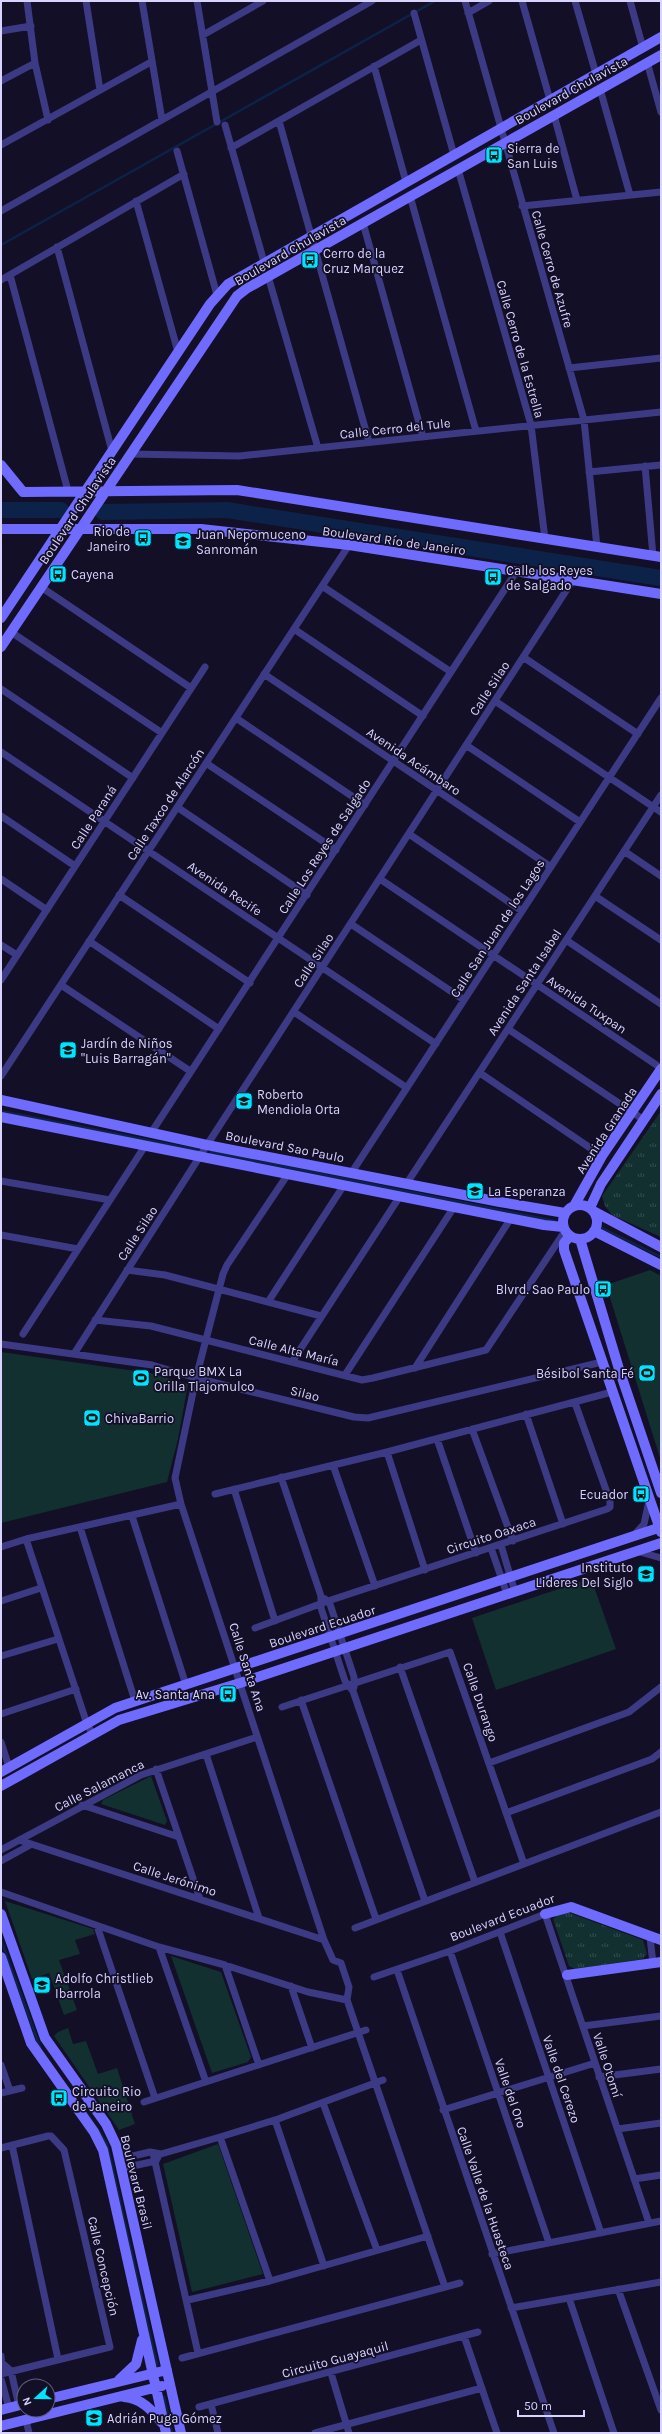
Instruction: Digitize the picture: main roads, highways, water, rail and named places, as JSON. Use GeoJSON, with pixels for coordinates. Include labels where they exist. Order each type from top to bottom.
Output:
{"type":"FeatureCollection","features":[{"type":"Feature","properties":{"kind":"main road","name":"Boulevard Chulavista"},"geometry":{"type":"LineString","coordinates":[[1,618],[178,352],[217,295],[228,284],[264,262],[661,37]]}},
{"type":"Feature","properties":{"kind":"main road","name":"Boulevard Chulavista"},"geometry":{"type":"LineString","coordinates":[[1,647],[231,303],[246,289],[661,54]]}},
{"type":"Feature","properties":{"kind":"main road","name":"Boulevard Río de Janeiro"},"geometry":{"type":"LineString","coordinates":[[1,465],[23,492],[68,490],[237,490],[657,556]]}},
{"type":"Feature","properties":{"kind":"main road","name":"Boulevard Río de Janeiro"},"geometry":{"type":"LineString","coordinates":[[1,529],[201,529],[349,545],[661,594]]}},
{"type":"Feature","properties":{"kind":"main road","name":"Avenida Granada"},"geometry":{"type":"LineString","coordinates":[[574,1206],[602,1156],[661,1069]]}},
{"type":"Feature","properties":{"kind":"main road","name":"Avenida Granada"},"geometry":{"type":"LineString","coordinates":[[592,1210],[601,1184],[661,1094]]}},
{"type":"Feature","properties":{"kind":"main road","name":"Boulevard Sao Paulo"},"geometry":{"type":"LineString","coordinates":[[1,1100],[207,1145],[500,1202],[565,1212]]}},
{"type":"Feature","properties":{"kind":"main road","name":"Boulevard Sao Paulo"},"geometry":{"type":"LineString","coordinates":[[1,1117],[511,1218],[570,1233]]}},
{"type":"Feature","properties":{"kind":"main road"},"geometry":{"type":"LineString","coordinates":[[661,1247],[592,1210],[579,1205],[574,1206],[565,1212],[570,1233],[619,1369],[661,1493]]}},
{"type":"Feature","properties":{"kind":"main road"},"geometry":{"type":"LineString","coordinates":[[570,1233],[585,1238],[594,1231],[597,1221],[592,1210]]}},
{"type":"Feature","properties":{"kind":"main road"},"geometry":{"type":"LineString","coordinates":[[594,1231],[661,1265]]}},
{"type":"Feature","properties":{"kind":"main road"},"geometry":{"type":"LineString","coordinates":[[570,1233],[564,1243],[564,1250],[660,1529]]}},
{"type":"Feature","properties":{"kind":"main road","name":"Boulevard Ecuador"},"geometry":{"type":"LineString","coordinates":[[5,1769],[115,1708],[633,1536],[660,1529]]}},
{"type":"Feature","properties":{"kind":"main road"},"geometry":{"type":"LineString","coordinates":[[1,1786],[119,1720],[240,1683],[661,1543]]}},
{"type":"Feature","properties":{"kind":"main road","name":"Boulevard Ecuador"},"geometry":{"type":"LineString","coordinates":[[546,1914],[571,1907],[650,1938],[661,1940]]}},
{"type":"Feature","properties":{"kind":"main road","name":"Boulevard Brasil"},"geometry":{"type":"LineString","coordinates":[[1,1914],[45,2038],[112,2133],[122,2164],[181,2433]]}},
{"type":"Feature","properties":{"kind":"main road","name":"Boulevard Brasil"},"geometry":{"type":"LineString","coordinates":[[1,1957],[31,2043],[94,2132],[103,2150],[165,2429]]}},
{"type":"Feature","properties":{"kind":"main road"},"geometry":{"type":"LineString","coordinates":[[567,1975],[657,1962]]}},
{"type":"Feature","properties":{"kind":"main road"},"geometry":{"type":"LineString","coordinates":[[112,2383],[130,2372],[136,2364],[142,2344],[143,2330]]}},
{"type":"Feature","properties":{"kind":"main road"},"geometry":{"type":"LineString","coordinates":[[56,2397],[167,2370]]}},
{"type":"Feature","properties":{"kind":"main road"},"geometry":{"type":"LineString","coordinates":[[1,2426],[170,2384]]}},
{"type":"Feature","properties":{"kind":"main road"},"geometry":{"type":"LineString","coordinates":[[118,2397],[137,2400],[152,2410],[165,2429]]}},
{"type":"Feature","properties":{"kind":"waterway"},"geometry":{"type":"LineString","coordinates":[[1,245],[435,1]]}},
{"type":"Feature","properties":{"kind":"waterway"},"geometry":{"type":"LineString","coordinates":[[1,510],[61,510]]}},
{"type":"Feature","properties":{"kind":"waterway"},"geometry":{"type":"LineString","coordinates":[[103,512],[227,510],[661,578]]}},
{"type":"Feature","properties":{"kind":"waterway"},"geometry":{"type":"LineString","coordinates":[[1,1111],[198,1150]]}},
{"type":"Feature","properties":{"kind":"waterway"},"geometry":{"type":"LineString","coordinates":[[211,1152],[555,1221]]}},
{"type":"Feature","properties":{"kind":"waterway"},"geometry":{"type":"LineString","coordinates":[[600,1227],[661,1257]]}},
{"type":"Feature","properties":{"kind":"waterway"},"geometry":{"type":"LineString","coordinates":[[1,1940],[40,2047]]}},
{"type":"Feature","properties":{"kind":"waterway"},"geometry":{"type":"LineString","coordinates":[[80,2103],[107,2144],[157,2365]]}},
{"type":"Feature","properties":{"kind":"waterway"},"geometry":{"type":"LineString","coordinates":[[164,2397],[172,2433]]}},
{"type":"Feature","properties":{"kind":"place","name":"Sierra de San Luis"},"geometry":{"type":"Point","coordinates":[494,155]}},
{"type":"Feature","properties":{"kind":"place","name":"Cerro de la Cruz Marquez"},"geometry":{"type":"Point","coordinates":[310,260]}},
{"type":"Feature","properties":{"kind":"place","name":"Rio de Janeiro"},"geometry":{"type":"Point","coordinates":[143,538]}},
{"type":"Feature","properties":{"kind":"place","name":"Juan Nepomuceno Sanromán"},"geometry":{"type":"Point","coordinates":[183,541]}},
{"type":"Feature","properties":{"kind":"place","name":"Cayena"},"geometry":{"type":"Point","coordinates":[58,574]}},
{"type":"Feature","properties":{"kind":"place","name":"Calle los Reyes de Salgado"},"geometry":{"type":"Point","coordinates":[493,577]}},
{"type":"Feature","properties":{"kind":"place","name":"Jardín de Niños \"Luis Barragán\""},"geometry":{"type":"Point","coordinates":[68,1050]}},
{"type":"Feature","properties":{"kind":"place","name":"Roberto Mendiola Orta"},"geometry":{"type":"Point","coordinates":[244,1101]}},
{"type":"Feature","properties":{"kind":"place","name":"La Esperanza"},"geometry":{"type":"Point","coordinates":[475,1191]}},
{"type":"Feature","properties":{"kind":"place","name":"Blvrd. Sao Paulo"},"geometry":{"type":"Point","coordinates":[603,1289]}},
{"type":"Feature","properties":{"kind":"place","name":"Bésibol Santa Fé"},"geometry":{"type":"Point","coordinates":[647,1373]}},
{"type":"Feature","properties":{"kind":"place","name":"Parque BMX La Orilla Tlajomulco"},"geometry":{"type":"Point","coordinates":[141,1378]}},
{"type":"Feature","properties":{"kind":"place","name":"ChivaBarrio"},"geometry":{"type":"Point","coordinates":[92,1418]}},
{"type":"Feature","properties":{"kind":"place","name":"Ecuador"},"geometry":{"type":"Point","coordinates":[641,1494]}},
{"type":"Feature","properties":{"kind":"place","name":"Instituto Lideres Del Siglo"},"geometry":{"type":"Point","coordinates":[646,1574]}},
{"type":"Feature","properties":{"kind":"place","name":"Av. Santa Ana"},"geometry":{"type":"Point","coordinates":[228,1694]}},
{"type":"Feature","properties":{"kind":"place","name":"Adolfo Christlieb Ibarrola"},"geometry":{"type":"Point","coordinates":[42,1985]}},
{"type":"Feature","properties":{"kind":"place","name":"Circuito Rio de Janeiro"},"geometry":{"type":"Point","coordinates":[59,2098]}},
{"type":"Feature","properties":{"kind":"place","name":"Adrián Puga Gómez"},"geometry":{"type":"Point","coordinates":[94,2418]}}]}
